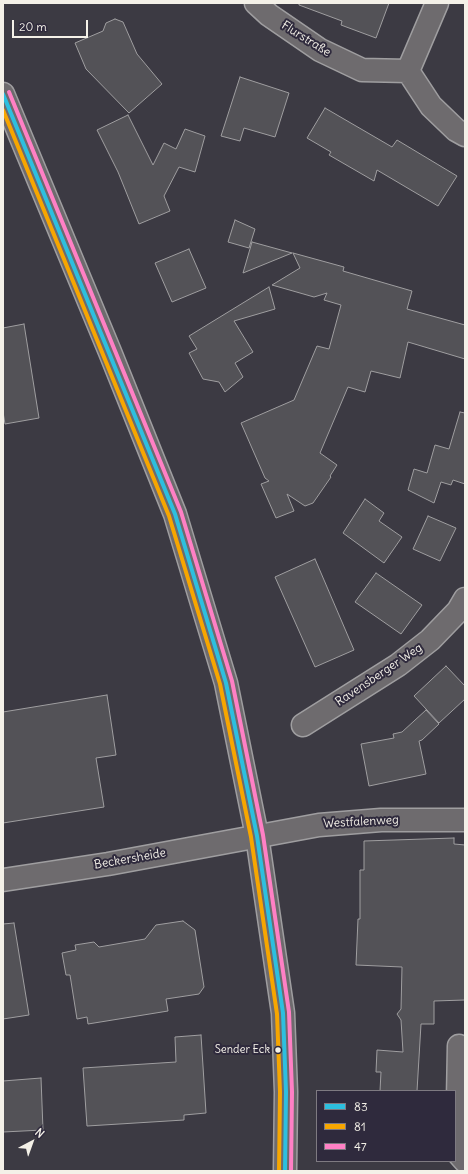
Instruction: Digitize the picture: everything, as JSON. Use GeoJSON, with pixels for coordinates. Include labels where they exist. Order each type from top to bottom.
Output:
{"type":"FeatureCollection","features":[{"type":"Feature","properties":{"kind":"street","name":"Flurstraße"},"geometry":{"type":"LineString","coordinates":[[256,3],[269,15],[327,54],[362,70],[408,71]]}},
{"type":"Feature","properties":{"kind":"street"},"geometry":{"type":"LineString","coordinates":[[437,3],[408,71],[431,106],[456,130],[465,136]]}},
{"type":"Feature","properties":{"kind":"street"},"geometry":{"type":"LineString","coordinates":[[3,94],[113,359],[175,514],[226,683],[257,836],[283,1012],[286,1092],[285,1171]]}},
{"type":"Feature","properties":{"kind":"street","name":"Ravensberger Weg"},"geometry":{"type":"LineString","coordinates":[[303,725],[409,656],[430,640],[458,611],[465,599]]}},
{"type":"Feature","properties":{"kind":"street","name":"Westfalenweg"},"geometry":{"type":"LineString","coordinates":[[257,836],[319,824],[380,820],[465,820]]}},
{"type":"Feature","properties":{"kind":"street","name":"Beckersheide"},"geometry":{"type":"LineString","coordinates":[[3,880],[108,864],[257,836]]}},
{"type":"Feature","properties":{"kind":"street"},"geometry":{"type":"LineString","coordinates":[[459,1046],[457,1152],[465,1161]]}},
{"type":"Feature","properties":{"kind":"building"},"geometry":{"type":"Polygon","coordinates":[[[299,3],[389,3],[376,38],[341,25],[342,21],[299,5],[299,3]]]}},
{"type":"Feature","properties":{"kind":"building"},"geometry":{"type":"Polygon","coordinates":[[[115,19],[123,22],[137,54],[162,84],[129,113],[86,69],[75,43],[103,31],[106,23],[115,19]]]}},
{"type":"Feature","properties":{"kind":"building"},"geometry":{"type":"Polygon","coordinates":[[[240,77],[289,93],[275,137],[244,128],[240,141],[221,136],[240,77]]]}},
{"type":"Feature","properties":{"kind":"building"},"geometry":{"type":"Polygon","coordinates":[[[325,108],[392,147],[397,140],[457,176],[438,206],[377,170],[374,181],[329,155],[331,152],[307,138],[325,108]]]}},
{"type":"Feature","properties":{"kind":"building"},"geometry":{"type":"Polygon","coordinates":[[[128,115],[153,165],[164,143],[176,149],[185,129],[205,136],[195,172],[179,167],[164,196],[170,211],[139,224],[118,172],[97,130],[128,115]]]}},
{"type":"Feature","properties":{"kind":"building"},"geometry":{"type":"Polygon","coordinates":[[[235,220],[255,229],[249,248],[228,242],[235,220]]]}},
{"type":"Feature","properties":{"kind":"building"},"geometry":{"type":"Polygon","coordinates":[[[252,242],[292,253],[243,273],[252,242]]]}},
{"type":"Feature","properties":{"kind":"building"},"geometry":{"type":"Polygon","coordinates":[[[189,249],[206,288],[172,302],[155,263],[189,249]]]}},
{"type":"Feature","properties":{"kind":"building"},"geometry":{"type":"Polygon","coordinates":[[[293,253],[344,267],[343,271],[412,291],[407,309],[465,325],[465,359],[408,342],[400,378],[371,371],[365,392],[348,387],[320,453],[337,465],[330,476],[331,477],[313,503],[305,506],[287,494],[294,511],[276,518],[261,484],[269,481],[265,478],[241,423],[294,400],[317,346],[329,349],[341,305],[324,300],[327,293],[314,297],[272,285],[300,268],[293,253]]]}},
{"type":"Feature","properties":{"kind":"building"},"geometry":{"type":"Polygon","coordinates":[[[269,287],[275,309],[234,321],[253,352],[235,363],[243,377],[225,392],[219,382],[203,379],[189,353],[197,349],[189,336],[269,287]]]}},
{"type":"Feature","properties":{"kind":"building"},"geometry":{"type":"Polygon","coordinates":[[[24,324],[39,418],[5,424],[3,412],[3,328],[24,324]]]}},
{"type":"Feature","properties":{"kind":"building"},"geometry":{"type":"Polygon","coordinates":[[[460,412],[465,413],[465,484],[453,480],[451,485],[441,482],[434,503],[408,490],[414,469],[427,473],[435,445],[449,449],[460,412]]]}},
{"type":"Feature","properties":{"kind":"building"},"geometry":{"type":"Polygon","coordinates":[[[365,499],[384,513],[379,521],[402,537],[384,563],[343,533],[365,499]]]}},
{"type":"Feature","properties":{"kind":"building"},"geometry":{"type":"Polygon","coordinates":[[[428,516],[456,528],[440,561],[413,549],[428,516]]]}},
{"type":"Feature","properties":{"kind":"building"},"geometry":{"type":"Polygon","coordinates":[[[315,559],[354,650],[315,667],[275,577],[315,559]]]}},
{"type":"Feature","properties":{"kind":"building"},"geometry":{"type":"Polygon","coordinates":[[[376,573],[422,605],[401,634],[355,602],[376,573]]]}},
{"type":"Feature","properties":{"kind":"building"},"geometry":{"type":"Polygon","coordinates":[[[446,666],[465,686],[465,699],[439,723],[414,696],[446,666]]]}},
{"type":"Feature","properties":{"kind":"building"},"geometry":{"type":"Polygon","coordinates":[[[107,695],[116,755],[96,758],[104,807],[3,823],[3,712],[107,695]]]}},
{"type":"Feature","properties":{"kind":"building"},"geometry":{"type":"Polygon","coordinates":[[[426,710],[439,724],[419,741],[426,774],[369,786],[361,744],[394,738],[393,734],[402,732],[426,710]]]}},
{"type":"Feature","properties":{"kind":"building"},"geometry":{"type":"Polygon","coordinates":[[[454,838],[454,844],[465,845],[465,1000],[434,1001],[434,1024],[421,1024],[417,1090],[380,1090],[381,1072],[376,1072],[377,1050],[403,1052],[401,1020],[397,1014],[401,1009],[402,967],[356,965],[358,919],[360,919],[360,870],[364,870],[364,841],[454,838]]]}},
{"type":"Feature","properties":{"kind":"building"},"geometry":{"type":"Polygon","coordinates":[[[183,921],[195,930],[204,987],[199,994],[166,999],[168,1011],[88,1024],[87,1017],[77,1019],[70,975],[66,975],[62,953],[76,950],[75,945],[94,942],[99,947],[145,939],[156,925],[183,921]]]}},
{"type":"Feature","properties":{"kind":"building"},"geometry":{"type":"Polygon","coordinates":[[[14,923],[29,1015],[3,1019],[3,924],[14,923]]]}},
{"type":"Feature","properties":{"kind":"building"},"geometry":{"type":"Polygon","coordinates":[[[201,1035],[206,1113],[184,1115],[184,1120],[87,1126],[83,1068],[176,1062],[175,1037],[201,1035]]]}},
{"type":"Feature","properties":{"kind":"building"},"geometry":{"type":"Polygon","coordinates":[[[41,1078],[43,1130],[3,1132],[3,1081],[41,1078]]]}},
{"type":"Feature","properties":{"kind":"transit line","name":"47"},"geometry":{"type":"LineString","coordinates":[[9,92],[181,512],[232,681],[263,835],[289,1012],[292,1092],[291,1171]]}},
{"type":"Feature","properties":{"kind":"transit line","name":"83"},"geometry":{"type":"LineString","coordinates":[[3,94],[175,514],[226,683],[257,836],[283,1013],[286,1092],[285,1171]]}},
{"type":"Feature","properties":{"kind":"transit line","name":"81"},"geometry":{"type":"LineString","coordinates":[[3,110],[169,516],[220,684],[251,837],[277,1014],[280,1092],[279,1171]]}},
{"type":"Feature","properties":{"kind":"place","name":"Sender Eck"},"geometry":{"type":"Point","coordinates":[278,1050]}}]}
